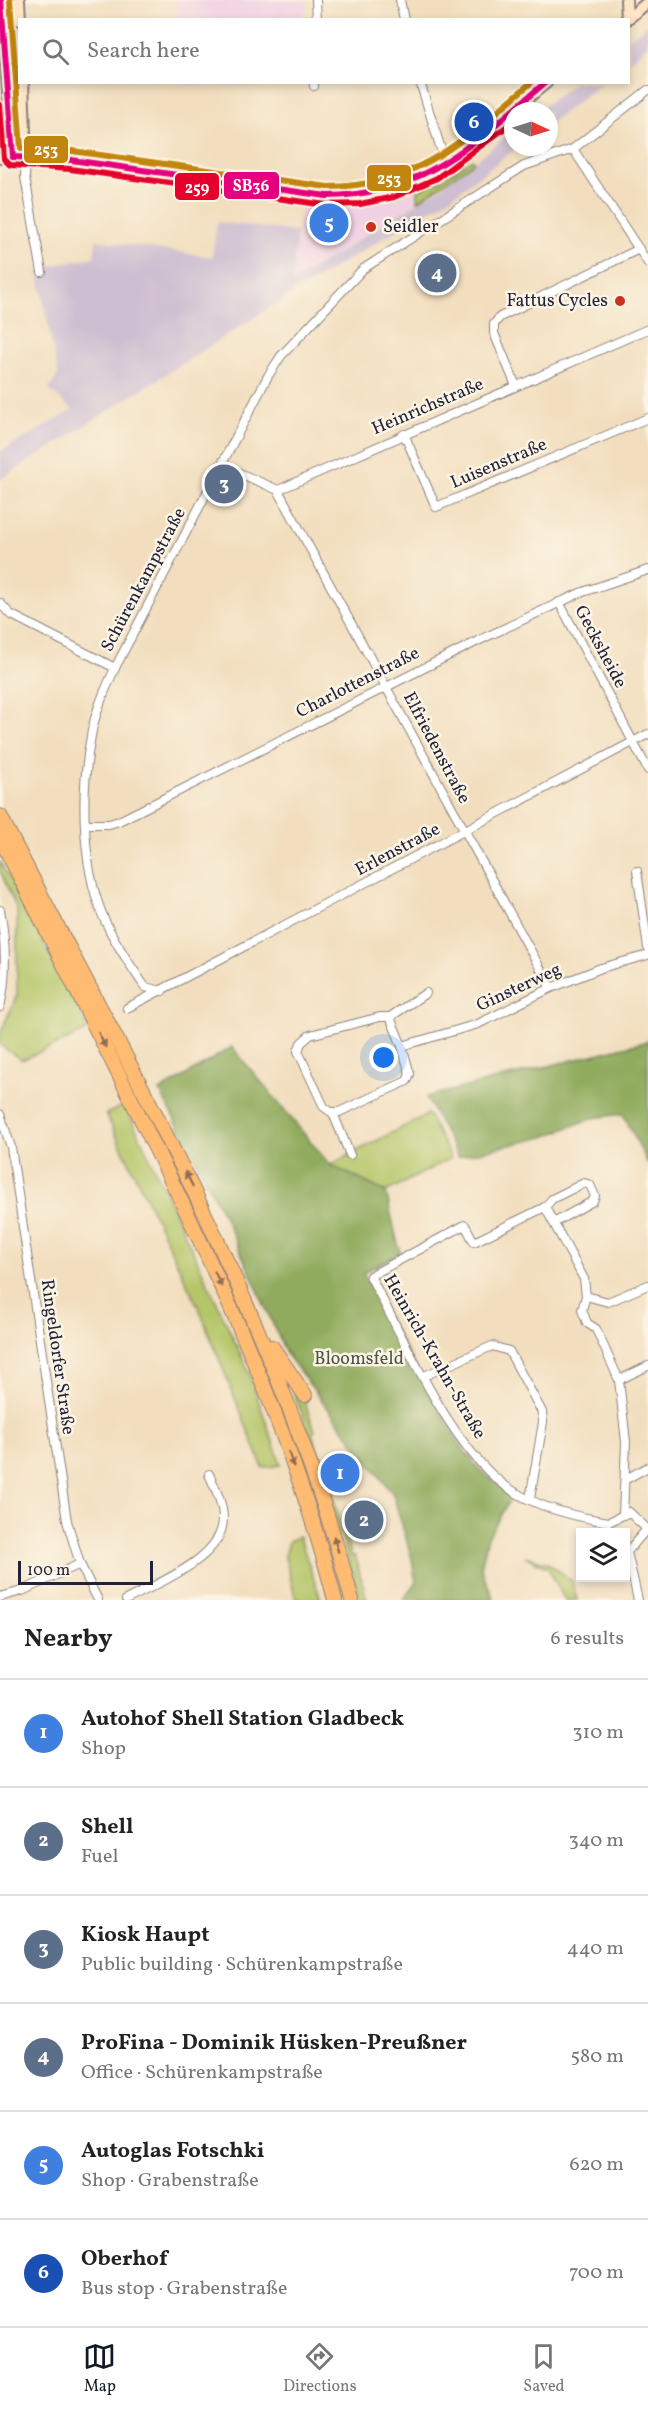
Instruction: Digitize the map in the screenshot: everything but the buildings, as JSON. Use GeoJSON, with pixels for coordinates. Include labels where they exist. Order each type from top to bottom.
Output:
{"type":"FeatureCollection","features":[{"type":"Feature","properties":{"kind":"highway"},"geometry":{"type":"LineString","coordinates":[[0,816],[208,1216],[261,1334],[326,1508],[352,1600]]}},
{"type":"Feature","properties":{"kind":"highway"},"geometry":{"type":"LineString","coordinates":[[0,837],[194,1225],[258,1366],[309,1510],[335,1600]]}},
{"type":"Feature","properties":{"kind":"highway"},"geometry":{"type":"LineString","coordinates":[[261,1334],[279,1355],[305,1395]]}},
{"type":"Feature","properties":{"kind":"street"},"geometry":{"type":"LineString","coordinates":[[1,0],[13,157],[25,169]]}},
{"type":"Feature","properties":{"kind":"street"},"geometry":{"type":"LineString","coordinates":[[19,0],[20,18]]}},
{"type":"Feature","properties":{"kind":"street"},"geometry":{"type":"LineString","coordinates":[[316,0],[317,18]]}},
{"type":"Feature","properties":{"kind":"street"},"geometry":{"type":"LineString","coordinates":[[400,0],[404,18]]}},
{"type":"Feature","properties":{"kind":"street"},"geometry":{"type":"LineString","coordinates":[[626,0],[627,18]]}},
{"type":"Feature","properties":{"kind":"street"},"geometry":{"type":"LineString","coordinates":[[628,18],[648,2]]}},
{"type":"Feature","properties":{"kind":"street"},"geometry":{"type":"LineString","coordinates":[[23,84],[25,169],[42,272]]}},
{"type":"Feature","properties":{"kind":"street"},"geometry":{"type":"LineString","coordinates":[[421,84],[445,162]]}},
{"type":"Feature","properties":{"kind":"street"},"geometry":{"type":"LineString","coordinates":[[0,158],[26,156],[71,160],[327,196],[361,195],[392,188],[445,162],[544,84]]}},
{"type":"Feature","properties":{"kind":"street","name":"Schürenkampstraße"},"geometry":{"type":"LineString","coordinates":[[162,992],[145,987],[108,928],[101,910],[89,865],[85,824],[91,736],[99,703],[115,668],[276,361],[363,269],[525,166],[573,149],[648,90]]}},
{"type":"Feature","properties":{"kind":"street"},"geometry":{"type":"LineString","coordinates":[[573,149],[648,263]]}},
{"type":"Feature","properties":{"kind":"street"},"geometry":{"type":"LineString","coordinates":[[516,386],[494,333],[494,324],[501,317],[639,249]]}},
{"type":"Feature","properties":{"kind":"street","name":"Heinrichstraße"},"geometry":{"type":"LineString","coordinates":[[278,489],[648,329]]}},
{"type":"Feature","properties":{"kind":"street","name":"Luisenstraße"},"geometry":{"type":"LineString","coordinates":[[404,434],[436,507],[648,418]]}},
{"type":"Feature","properties":{"kind":"street"},"geometry":{"type":"LineString","coordinates":[[221,465],[278,489]]}},
{"type":"Feature","properties":{"kind":"street","name":"Elfriedenstraße"},"geometry":{"type":"LineString","coordinates":[[278,489],[551,988]]}},
{"type":"Feature","properties":{"kind":"street","name":"Charlottenstraße"},"geometry":{"type":"LineString","coordinates":[[85,824],[109,824],[119,820],[559,602],[647,572]]}},
{"type":"Feature","properties":{"kind":"street","name":"Gecksheide"},"geometry":{"type":"LineString","coordinates":[[559,602],[648,770]]}},
{"type":"Feature","properties":{"kind":"street"},"geometry":{"type":"LineString","coordinates":[[0,603],[9,614],[115,668]]}},
{"type":"Feature","properties":{"kind":"street","name":"Erlenstraße"},"geometry":{"type":"LineString","coordinates":[[128,1008],[648,734]]}},
{"type":"Feature","properties":{"kind":"street"},"geometry":{"type":"LineString","coordinates":[[637,871],[648,948]]}},
{"type":"Feature","properties":{"kind":"street"},"geometry":{"type":"LineString","coordinates":[[0,910],[5,934],[5,967],[0,1007]]}},
{"type":"Feature","properties":{"kind":"street","name":"Ginsterweg"},"geometry":{"type":"LineString","coordinates":[[402,1046],[478,1024],[551,988],[601,968],[648,955]]}},
{"type":"Feature","properties":{"kind":"street"},"geometry":{"type":"LineString","coordinates":[[350,1155],[333,1113],[324,1107],[298,1055],[301,1043],[310,1035],[341,1025],[390,1017],[426,993]]}},
{"type":"Feature","properties":{"kind":"street"},"geometry":{"type":"LineString","coordinates":[[333,1113],[407,1081],[410,1074],[390,1017]]}},
{"type":"Feature","properties":{"kind":"street","name":"Ringeldorfer Straße"},"geometry":{"type":"LineString","coordinates":[[0,1114],[11,1147],[67,1521],[80,1564],[98,1600]]}},
{"type":"Feature","properties":{"kind":"street","name":"Heinrich-Krahn-Straße"},"geometry":{"type":"LineString","coordinates":[[555,1222],[593,1201],[596,1196],[590,1185],[584,1183],[552,1199],[545,1208],[474,1242],[465,1225],[370,1276],[453,1426],[479,1463],[512,1491],[561,1512],[609,1522],[623,1515]]}},
{"type":"Feature","properties":{"kind":"street"},"geometry":{"type":"LineString","coordinates":[[545,1208],[555,1222],[584,1279],[586,1296],[582,1310],[587,1323],[596,1329],[619,1380],[626,1442],[623,1515]]}},
{"type":"Feature","properties":{"kind":"street"},"geometry":{"type":"LineString","coordinates":[[586,1296],[608,1302],[648,1285]]}},
{"type":"Feature","properties":{"kind":"street"},"geometry":{"type":"LineString","coordinates":[[424,1376],[492,1346],[509,1351],[542,1412],[543,1422],[530,1499]]}},
{"type":"Feature","properties":{"kind":"street"},"geometry":{"type":"LineString","coordinates":[[619,1380],[648,1366]]}},
{"type":"Feature","properties":{"kind":"street"},"geometry":{"type":"LineString","coordinates":[[626,1479],[648,1467]]}},
{"type":"Feature","properties":{"kind":"street"},"geometry":{"type":"LineString","coordinates":[[126,1600],[195,1563],[210,1548],[223,1522],[221,1505],[209,1474]]}},
{"type":"Feature","properties":{"kind":"street"},"geometry":{"type":"LineString","coordinates":[[623,1515],[628,1512],[647,1530],[627,1552],[638,1600]]}},
{"type":"Feature","properties":{"kind":"street"},"geometry":{"type":"LineString","coordinates":[[0,1597],[22,1591],[80,1564]]}},
{"type":"Feature","properties":{"kind":"shaded area"},"geometry":{"type":"Polygon","coordinates":[[[177,0],[307,0],[307,9],[301,14],[301,18],[178,18],[177,0]]]}},
{"type":"Feature","properties":{"kind":"shaded area"},"geometry":{"type":"Polygon","coordinates":[[[648,24],[648,45],[630,61],[630,38],[648,24]]]}},
{"type":"Feature","properties":{"kind":"shaded area"},"geometry":{"type":"Polygon","coordinates":[[[301,84],[301,86],[183,85],[301,84]]]}},
{"type":"Feature","properties":{"kind":"shaded area"},"geometry":{"type":"Polygon","coordinates":[[[573,84],[601,84],[558,117],[558,102],[550,102],[573,84]]]}},
{"type":"Feature","properties":{"kind":"shaded area"},"geometry":{"type":"Polygon","coordinates":[[[504,138],[504,156],[506,156],[449,199],[296,291],[0,480],[0,452],[73,410],[49,390],[58,374],[38,272],[50,270],[50,266],[94,257],[96,240],[212,257],[217,222],[297,232],[292,282],[442,187],[504,138]]]}},
{"type":"Feature","properties":{"kind":"shaded area"},"geometry":{"type":"Polygon","coordinates":[[[418,190],[418,201],[291,283],[301,205],[345,207],[395,199],[418,190]]]}},
{"type":"Feature","properties":{"kind":"green space"},"geometry":{"type":"Polygon","coordinates":[[[472,159],[474,162],[418,201],[418,190],[438,182],[472,159]]]}},
{"type":"Feature","properties":{"kind":"green space"},"geometry":{"type":"Polygon","coordinates":[[[0,861],[89,1030],[22,1060],[0,1045],[0,1034],[17,995],[17,910],[0,871],[0,861]]]}},
{"type":"Feature","properties":{"kind":"green space"},"geometry":{"type":"Polygon","coordinates":[[[648,1041],[648,1164],[623,1114],[592,1118],[544,1137],[458,1157],[426,1097],[648,1041]]]}},
{"type":"Feature","properties":{"kind":"green space","name":"Bloomsfeld"},"geometry":{"type":"Polygon","coordinates":[[[232,1047],[330,1165],[386,1192],[400,1253],[363,1273],[458,1442],[477,1467],[512,1496],[488,1537],[481,1568],[494,1600],[403,1600],[416,1583],[412,1559],[393,1494],[286,1353],[227,1222],[160,1091],[232,1047]]]}},
{"type":"Feature","properties":{"kind":"green space"},"geometry":{"type":"Polygon","coordinates":[[[125,1105],[247,1368],[281,1465],[263,1468],[200,1311],[106,1114],[125,1105]]]}},
{"type":"Feature","properties":{"kind":"green space"},"geometry":{"type":"Polygon","coordinates":[[[428,1114],[451,1158],[386,1192],[330,1165],[428,1114]]]}},
{"type":"Feature","properties":{"kind":"green space"},"geometry":{"type":"Polygon","coordinates":[[[294,1387],[302,1395],[315,1431],[312,1433],[323,1464],[326,1463],[330,1475],[326,1476],[352,1557],[355,1556],[367,1600],[361,1600],[304,1418],[292,1388],[294,1387]]]}},
{"type":"Feature","properties":{"kind":"green space"},"geometry":{"type":"Polygon","coordinates":[[[299,1536],[321,1600],[296,1600],[285,1557],[289,1541],[299,1536]]]}},
{"type":"Feature","properties":{"kind":"green space"},"geometry":{"type":"Polygon","coordinates":[[[525,1556],[548,1563],[572,1581],[577,1600],[565,1600],[548,1568],[525,1556]]]}},
{"type":"Feature","properties":{"kind":"transit line","name":"SB36"},"geometry":{"type":"LineString","coordinates":[[1,0],[13,157]]}},
{"type":"Feature","properties":{"kind":"transit line","name":"253"},"geometry":{"type":"LineString","coordinates":[[10,0],[21,148],[72,151],[328,187],[360,184],[389,178],[439,155],[485,122],[530,84]]}},
{"type":"Feature","properties":{"kind":"transit line","name":"SB36"},"geometry":{"type":"LineString","coordinates":[[13,157],[71,160],[327,196],[362,193],[393,186],[447,161],[496,125],[544,84]]}},
{"type":"Feature","properties":{"kind":"transit line","name":"259"},"geometry":{"type":"LineString","coordinates":[[0,105],[4,159],[10,165],[70,169],[326,205],[360,204],[394,197],[437,178],[504,129]]}},
{"type":"Feature","properties":{"kind":"place","name":"Oberhof"},"geometry":{"type":"Point","coordinates":[474,122]}},
{"type":"Feature","properties":{"kind":"place","name":"Autoglas Fotschki"},"geometry":{"type":"Point","coordinates":[329,223]}},
{"type":"Feature","properties":{"kind":"place","name":"Seidler"},"geometry":{"type":"Point","coordinates":[371,227]}},
{"type":"Feature","properties":{"kind":"place","name":"ProFina - Dominik Hüsken-Preußner"},"geometry":{"type":"Point","coordinates":[437,273]}},
{"type":"Feature","properties":{"kind":"place","name":"Fattus Cycles"},"geometry":{"type":"Point","coordinates":[620,301]}},
{"type":"Feature","properties":{"kind":"place","name":"Kiosk Haupt"},"geometry":{"type":"Point","coordinates":[224,484]}},
{"type":"Feature","properties":{"kind":"place","name":"Autohof Shell Station Gladbeck"},"geometry":{"type":"Point","coordinates":[340,1473]}},
{"type":"Feature","properties":{"kind":"place","name":"Shell"},"geometry":{"type":"Point","coordinates":[364,1520]}}]}
